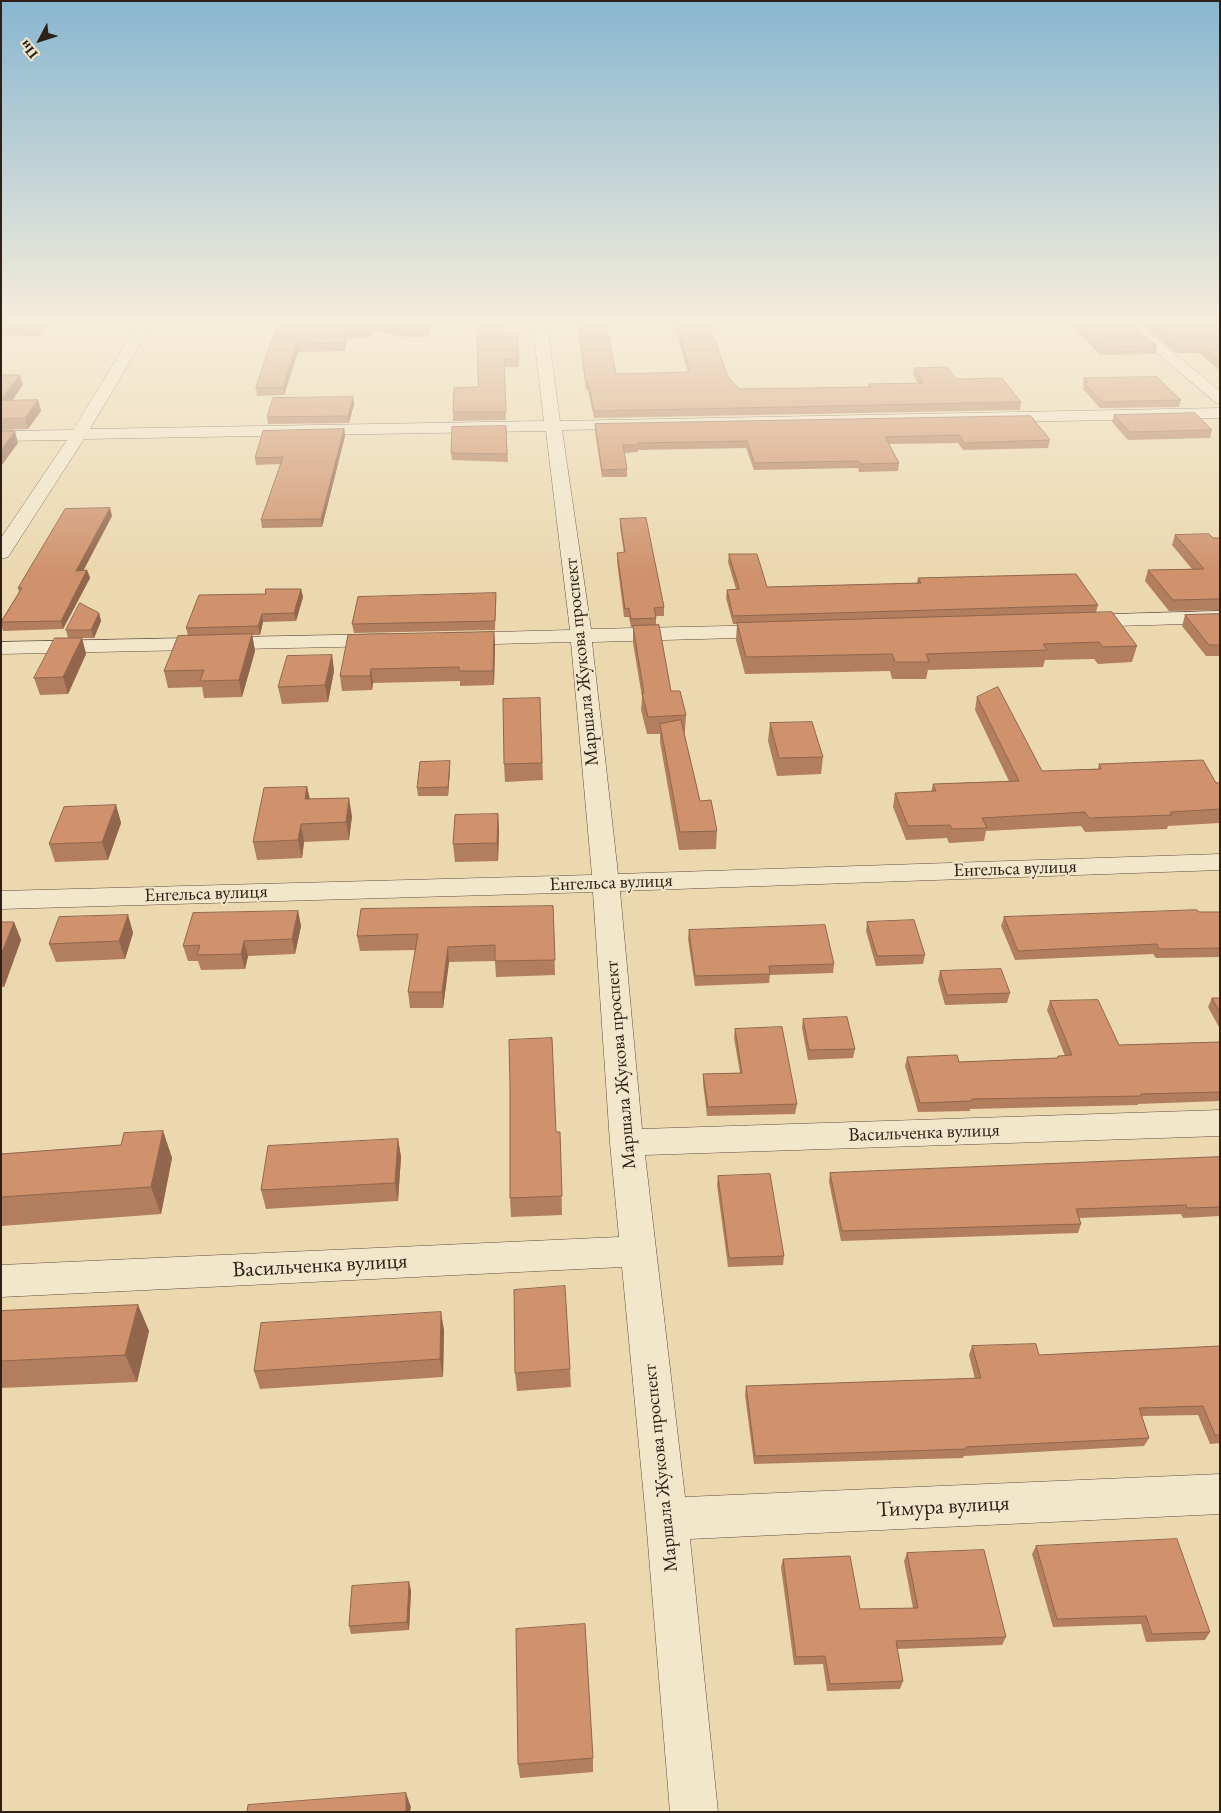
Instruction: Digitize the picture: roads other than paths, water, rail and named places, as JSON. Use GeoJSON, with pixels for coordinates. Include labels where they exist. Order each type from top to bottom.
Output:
{"type":"FeatureCollection","features":[{"type":"Feature","properties":{"kind":"street"},"geometry":{"type":"LineString","coordinates":[[1,553],[97,404]]}},
{"type":"Feature","properties":{"kind":"street","name":"Маршала Жукова проспект"},"geometry":{"type":"LineString","coordinates":[[550,404],[581,636],[606,883],[627,1143],[667,1519],[694,1812]]}},
{"type":"Feature","properties":{"kind":"street"},"geometry":{"type":"LineString","coordinates":[[1,436],[1220,412]]}},
{"type":"Feature","properties":{"kind":"street"},"geometry":{"type":"LineString","coordinates":[[1060,622],[1220,617]]}},
{"type":"Feature","properties":{"kind":"street"},"geometry":{"type":"LineString","coordinates":[[440,639],[791,630]]}},
{"type":"Feature","properties":{"kind":"street"},"geometry":{"type":"LineString","coordinates":[[1,648],[400,640]]}},
{"type":"Feature","properties":{"kind":"street","name":"Енгельса вулиця"},"geometry":{"type":"LineString","coordinates":[[1,900],[606,883],[1220,862]]}},
{"type":"Feature","properties":{"kind":"street","name":"Васильченка вулиця"},"geometry":{"type":"LineString","coordinates":[[627,1143],[1220,1123]]}},
{"type":"Feature","properties":{"kind":"street","name":"Васильченка вулиця"},"geometry":{"type":"LineString","coordinates":[[1,1281],[638,1251]]}},
{"type":"Feature","properties":{"kind":"street","name":"Тимура вулиця"},"geometry":{"type":"LineString","coordinates":[[667,1519],[1220,1494]]}}]}
